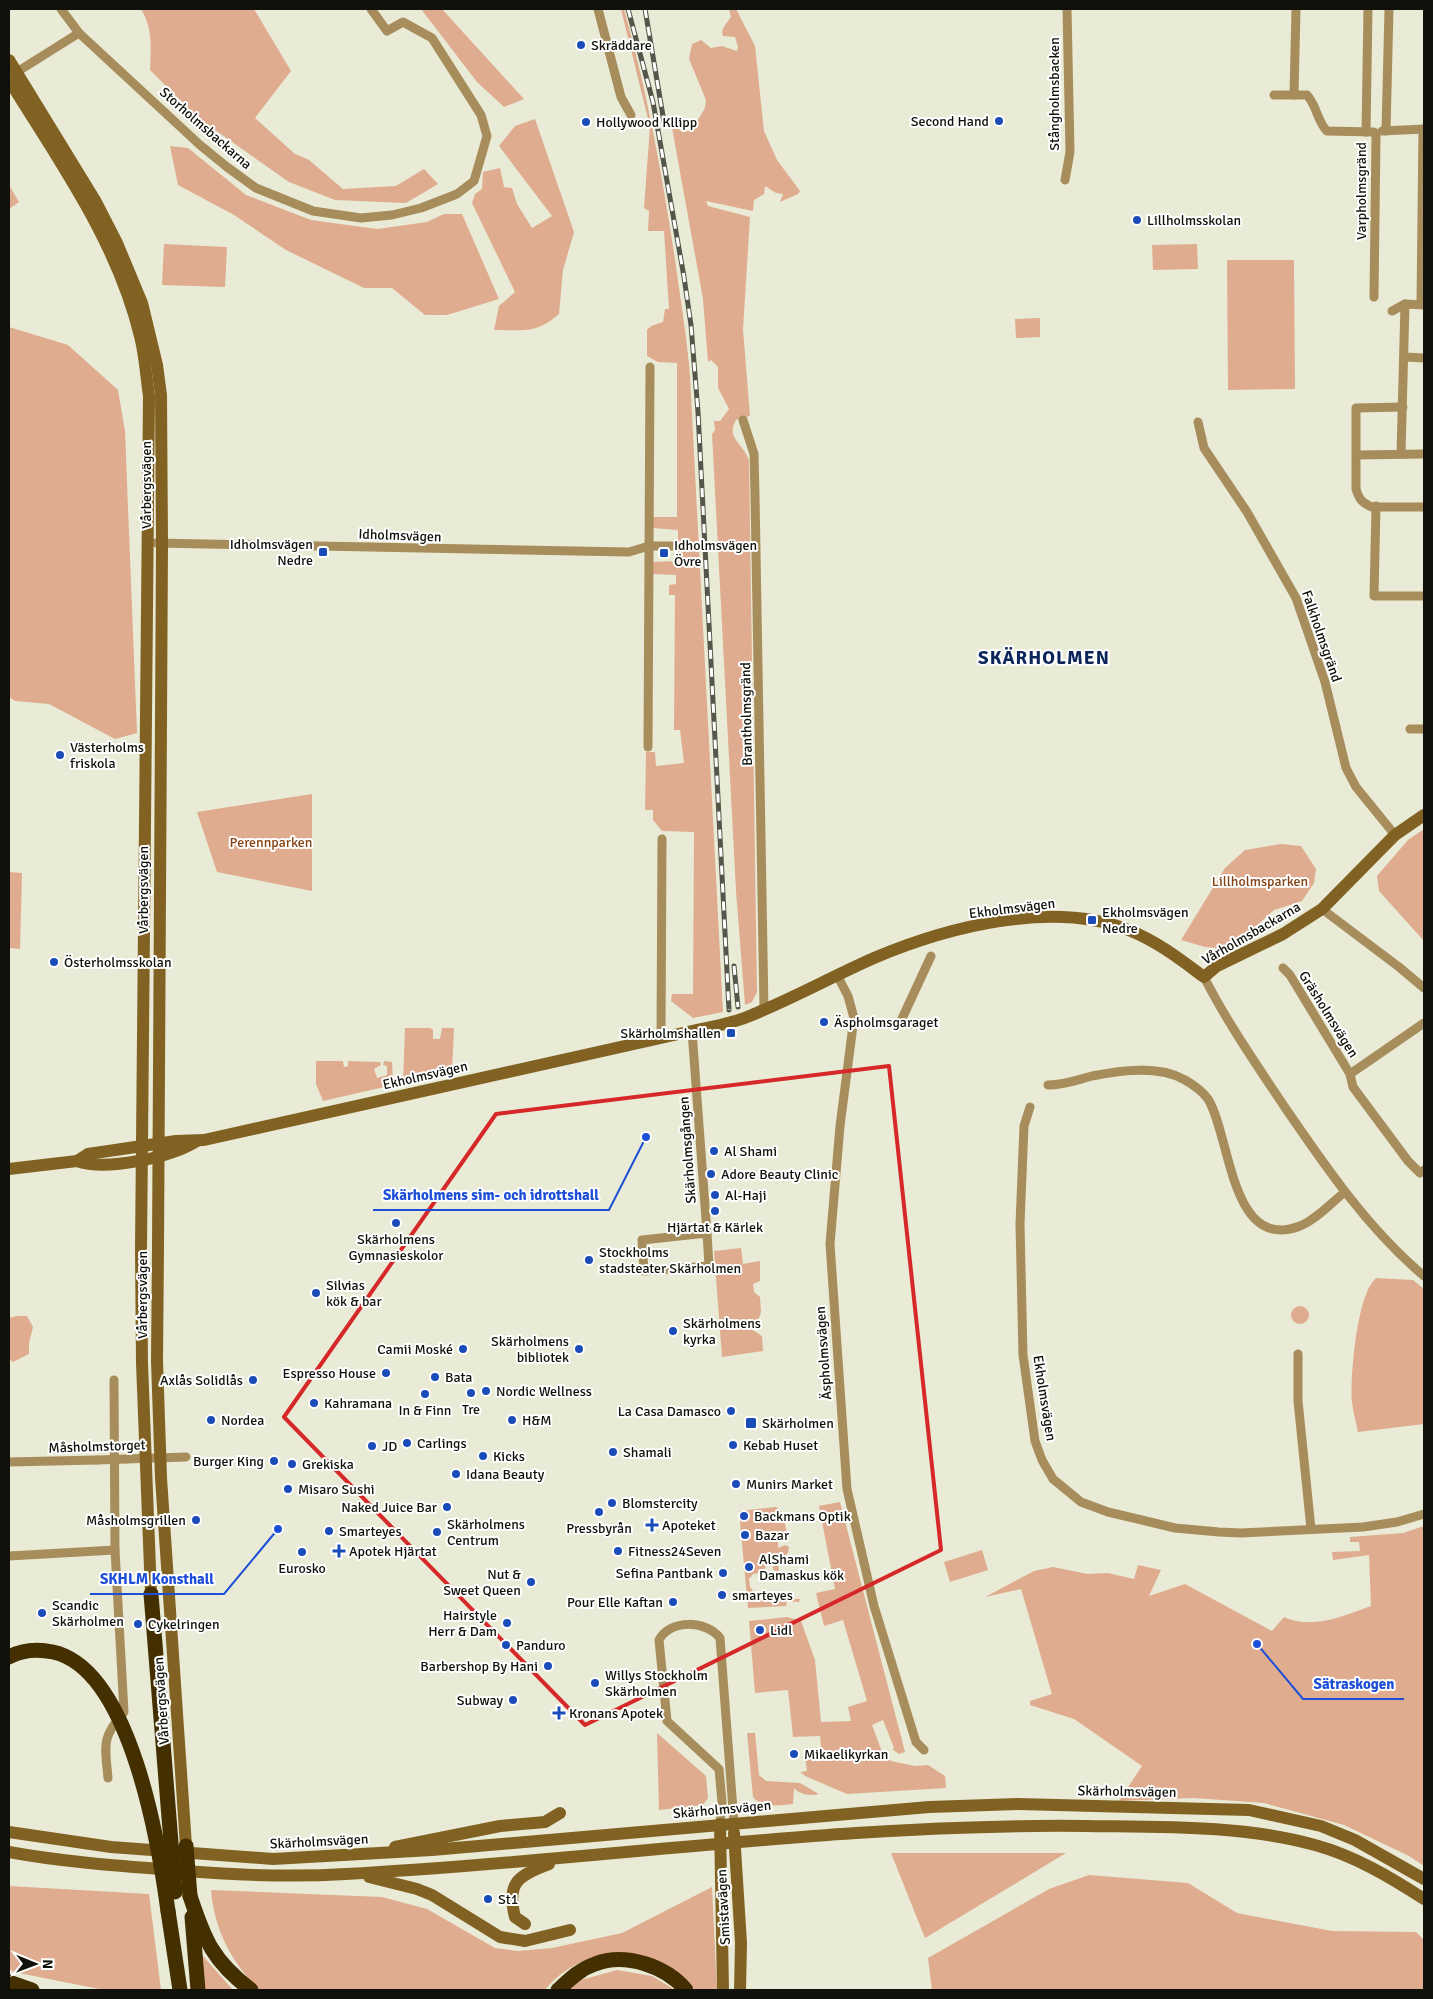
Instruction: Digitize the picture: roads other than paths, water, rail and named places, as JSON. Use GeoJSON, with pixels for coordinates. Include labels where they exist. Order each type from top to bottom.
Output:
{"type":"FeatureCollection","features":[{"type":"Feature","properties":{"kind":"highway"},"geometry":{"type":"LineString","coordinates":[[151,1594],[172,1911],[181,1990]]}},
{"type":"Feature","properties":{"kind":"highway"},"geometry":{"type":"LineString","coordinates":[[9,1657],[24,1651],[36,1650],[58,1653],[80,1664],[102,1688],[125,1734],[141,1780],[155,1829],[172,1911]]}},
{"type":"Feature","properties":{"kind":"highway"},"geometry":{"type":"LineString","coordinates":[[186,1846],[198,1990]]}},
{"type":"Feature","properties":{"kind":"highway"},"geometry":{"type":"LineString","coordinates":[[190,1896],[211,1951],[226,1971],[251,1990]]}},
{"type":"Feature","properties":{"kind":"highway"},"geometry":{"type":"LineString","coordinates":[[558,1990],[576,1974],[596,1963],[619,1960],[642,1963],[663,1971],[679,1982],[686,1990]]}},
{"type":"Feature","properties":{"kind":"highway"},"geometry":{"type":"LineString","coordinates":[[9,1982],[32,1990]]}},
{"type":"Feature","properties":{"kind":"main road","name":"Vårbergsvägen"},"geometry":{"type":"LineString","coordinates":[[9,60],[11,76],[96,202],[132,274],[142,303],[156,358],[161,395],[155,544],[141,1248],[142,1372],[151,1594]]}},
{"type":"Feature","properties":{"kind":"main road","name":"Vårbergsvägen"},"geometry":{"type":"LineString","coordinates":[[155,544],[157,1360],[161,1478],[186,1846]]}},
{"type":"Feature","properties":{"kind":"main road","name":"Vårholmsbackarna"},"geometry":{"type":"LineString","coordinates":[[1204,977],[1217,966],[1282,934],[1322,909],[1395,835],[1424,814]]}},
{"type":"Feature","properties":{"kind":"main road","name":"Ekholmsvägen"},"geometry":{"type":"LineString","coordinates":[[9,1170],[77,1161],[88,1154],[184,1150],[197,1141],[561,1061],[746,1018],[874,958],[935,936],[997,923],[1057,917],[1092,920],[1130,930],[1166,949],[1204,977]]}},
{"type":"Feature","properties":{"kind":"main road","name":"Skärholmsvägen"},"geometry":{"type":"LineString","coordinates":[[9,1831],[26,1836],[110,1846],[236,1858],[273,1859],[370,1854],[969,1805],[1249,1810],[1321,1826],[1354,1840],[1424,1879]]}},
{"type":"Feature","properties":{"kind":"main road"},"geometry":{"type":"LineString","coordinates":[[370,1854],[413,1842],[500,1826],[545,1822],[560,1813]]}},
{"type":"Feature","properties":{"kind":"main road","name":"Smistavägen"},"geometry":{"type":"LineString","coordinates":[[734,1823],[741,1943],[740,1990]]}},
{"type":"Feature","properties":{"kind":"main road","name":"Smistavägen"},"geometry":{"type":"LineString","coordinates":[[720,1824],[723,1990]]}},
{"type":"Feature","properties":{"kind":"main road"},"geometry":{"type":"LineString","coordinates":[[9,1852],[125,1866],[231,1874],[289,1876],[346,1874],[566,1858],[850,1833],[1024,1825],[1206,1830],[1289,1838],[1317,1845],[1374,1869],[1424,1899]]}},
{"type":"Feature","properties":{"kind":"main road"},"geometry":{"type":"LineString","coordinates":[[525,1924],[515,1917],[511,1901],[514,1886],[527,1872],[566,1858]]}},
{"type":"Feature","properties":{"kind":"main road"},"geometry":{"type":"LineString","coordinates":[[346,1874],[376,1878],[432,1895],[500,1937],[525,1941],[570,1930]]}},
{"type":"Feature","properties":{"kind":"street","name":"Storholmsbackarna"},"geometry":{"type":"LineString","coordinates":[[61,9],[79,33],[200,144],[256,188],[313,211],[361,218],[392,215],[421,208],[456,194],[474,181],[486,136],[481,115],[432,38],[404,22],[387,31],[371,9]]}},
{"type":"Feature","properties":{"kind":"street"},"geometry":{"type":"LineString","coordinates":[[598,9],[621,96],[631,114]]}},
{"type":"Feature","properties":{"kind":"street","name":"Stångholmsbacken"},"geometry":{"type":"LineString","coordinates":[[1064,180],[1070,152],[1067,9]]}},
{"type":"Feature","properties":{"kind":"street"},"geometry":{"type":"LineString","coordinates":[[1274,95],[1294,95],[1296,9]]}},
{"type":"Feature","properties":{"kind":"street"},"geometry":{"type":"LineString","coordinates":[[1368,9],[1370,132],[1424,129],[1423,305],[1405,304],[1392,311]]}},
{"type":"Feature","properties":{"kind":"street"},"geometry":{"type":"LineString","coordinates":[[1386,131],[1389,9]]}},
{"type":"Feature","properties":{"kind":"street"},"geometry":{"type":"LineString","coordinates":[[11,76],[79,33]]}},
{"type":"Feature","properties":{"kind":"street","name":"Varpholmsgränd"},"geometry":{"type":"LineString","coordinates":[[1294,95],[1307,95],[1315,104],[1323,127],[1327,131],[1370,132],[1374,297]]}},
{"type":"Feature","properties":{"kind":"street"},"geometry":{"type":"LineString","coordinates":[[1401,454],[1405,304]]}},
{"type":"Feature","properties":{"kind":"street"},"geometry":{"type":"LineString","coordinates":[[1405,357],[1424,358]]}},
{"type":"Feature","properties":{"kind":"street"},"geometry":{"type":"LineString","coordinates":[[648,747],[650,367]]}},
{"type":"Feature","properties":{"kind":"street"},"geometry":{"type":"LineString","coordinates":[[1402,407],[1356,408],[1356,489],[1358,498],[1364,503],[1376,506],[1424,506]]}},
{"type":"Feature","properties":{"kind":"street","name":"Brantholmsgränd"},"geometry":{"type":"LineString","coordinates":[[743,420],[754,454],[764,1009]]}},
{"type":"Feature","properties":{"kind":"street","name":"Falkholmsgränd"},"geometry":{"type":"LineString","coordinates":[[1198,422],[1204,448],[1247,512],[1296,598],[1324,682],[1346,768],[1356,787],[1395,835]]}},
{"type":"Feature","properties":{"kind":"street"},"geometry":{"type":"LineString","coordinates":[[1357,454],[1424,454]]}},
{"type":"Feature","properties":{"kind":"street"},"geometry":{"type":"LineString","coordinates":[[1376,506],[1374,596],[1424,596]]}},
{"type":"Feature","properties":{"kind":"street","name":"Idholmsvägen"},"geometry":{"type":"LineString","coordinates":[[155,544],[620,552],[629,552],[649,546],[673,546]]}},
{"type":"Feature","properties":{"kind":"street"},"geometry":{"type":"LineString","coordinates":[[1410,728],[1424,729]]}},
{"type":"Feature","properties":{"kind":"street"},"geometry":{"type":"LineString","coordinates":[[660,1038],[662,839]]}},
{"type":"Feature","properties":{"kind":"street"},"geometry":{"type":"LineString","coordinates":[[1322,909],[1424,988]]}},
{"type":"Feature","properties":{"kind":"street"},"geometry":{"type":"LineString","coordinates":[[921,1025],[900,1023],[931,956]]}},
{"type":"Feature","properties":{"kind":"street","name":"Gräsholmsvägen"},"geometry":{"type":"LineString","coordinates":[[1283,968],[1290,975],[1350,1074],[1353,1087],[1408,1161],[1420,1173],[1424,1170]]}},
{"type":"Feature","properties":{"kind":"street","name":"Äspholmsvägen"},"geometry":{"type":"LineString","coordinates":[[837,975],[848,996],[854,1018],[840,1126],[830,1244],[847,1489],[874,1606],[916,1742],[924,1750]]}},
{"type":"Feature","properties":{"kind":"street","name":"Ekholmsvägen"},"geometry":{"type":"LineString","coordinates":[[1204,977],[1258,1066],[1345,1192],[1411,1265],[1424,1276]]}},
{"type":"Feature","properties":{"kind":"street","name":"Gräsholmsvägen"},"geometry":{"type":"LineString","coordinates":[[1350,1074],[1424,1023]]}},
{"type":"Feature","properties":{"kind":"street","name":"Skärholmsgången"},"geometry":{"type":"LineString","coordinates":[[692,1031],[707,1233],[709,1266],[644,1271],[642,1240],[707,1233]]}},
{"type":"Feature","properties":{"kind":"street"},"geometry":{"type":"LineString","coordinates":[[1048,1085],[1062,1085],[1093,1076],[1131,1071],[1169,1072],[1186,1080],[1208,1099],[1238,1192],[1248,1212],[1265,1226],[1274,1230],[1286,1230],[1302,1225],[1345,1192]]}},
{"type":"Feature","properties":{"kind":"street","name":"Ekholmsvägen"},"geometry":{"type":"LineString","coordinates":[[1030,1107],[1024,1126],[1020,1224],[1023,1355],[1035,1441],[1042,1460],[1053,1479],[1081,1502],[1108,1512],[1175,1528],[1241,1533],[1380,1525],[1411,1519],[1424,1514]]}},
{"type":"Feature","properties":{"kind":"street"},"geometry":{"type":"LineString","coordinates":[[1298,1354],[1298,1401],[1312,1529]]}},
{"type":"Feature","properties":{"kind":"street"},"geometry":{"type":"LineString","coordinates":[[108,1778],[105,1749],[109,1729],[124,1712],[115,1550],[114,1380]]}},
{"type":"Feature","properties":{"kind":"street","name":"Måsholmstorget"},"geometry":{"type":"LineString","coordinates":[[9,1462],[186,1457]]}},
{"type":"Feature","properties":{"kind":"street"},"geometry":{"type":"LineString","coordinates":[[9,1556],[115,1550]]}},
{"type":"Feature","properties":{"kind":"street"},"geometry":{"type":"LineString","coordinates":[[720,1824],[722,1802],[719,1769],[666,1721],[659,1640],[663,1632],[670,1627],[699,1625],[713,1629],[720,1638],[734,1823]]}},
{"type":"Feature","properties":{"kind":"railway"},"geometry":{"type":"LineString","coordinates":[[628,9],[653,102],[691,325],[698,412],[729,1010]]}},
{"type":"Feature","properties":{"kind":"railway"},"geometry":{"type":"LineString","coordinates":[[645,9],[664,122]]}},
{"type":"Feature","properties":{"kind":"railway"},"geometry":{"type":"LineString","coordinates":[[734,966],[738,1007]]}},
{"type":"Feature","properties":{"kind":"place","name":"Skräddare"},"geometry":{"type":"Point","coordinates":[581,45]}},
{"type":"Feature","properties":{"kind":"place","name":"Second Hand"},"geometry":{"type":"Point","coordinates":[999,121]}},
{"type":"Feature","properties":{"kind":"place","name":"Hollywood Kllipp"},"geometry":{"type":"Point","coordinates":[586,122]}},
{"type":"Feature","properties":{"kind":"place","name":"Lillholmsskolan"},"geometry":{"type":"Point","coordinates":[1137,220]}},
{"type":"Feature","properties":{"kind":"place","name":"Idholmsvägen Nedre"},"geometry":{"type":"Point","coordinates":[323,552]}},
{"type":"Feature","properties":{"kind":"place","name":"Idholmsvägen Övre"},"geometry":{"type":"Point","coordinates":[664,553]}},
{"type":"Feature","properties":{"kind":"place","name":"Västerholms friskola"},"geometry":{"type":"Point","coordinates":[60,755]}},
{"type":"Feature","properties":{"kind":"place","name":"Ekholmsvägen Nedre"},"geometry":{"type":"Point","coordinates":[1092,920]}},
{"type":"Feature","properties":{"kind":"place","name":"Österholmsskolan"},"geometry":{"type":"Point","coordinates":[54,962]}},
{"type":"Feature","properties":{"kind":"place","name":"Äspholmsgaraget"},"geometry":{"type":"Point","coordinates":[824,1022]}},
{"type":"Feature","properties":{"kind":"place","name":"Skärholmshallen"},"geometry":{"type":"Point","coordinates":[731,1033]}},
{"type":"Feature","properties":{"kind":"place","name":"Skärholmens sim- och idrottshall"},"geometry":{"type":"Point","coordinates":[646,1137]}},
{"type":"Feature","properties":{"kind":"place","name":"Al Shami"},"geometry":{"type":"Point","coordinates":[714,1151]}},
{"type":"Feature","properties":{"kind":"place","name":"Adore Beauty Clinic"},"geometry":{"type":"Point","coordinates":[711,1174]}},
{"type":"Feature","properties":{"kind":"place","name":"Al-Haji"},"geometry":{"type":"Point","coordinates":[715,1195]}},
{"type":"Feature","properties":{"kind":"place","name":"Hjärtat & Kärlek"},"geometry":{"type":"Point","coordinates":[715,1211]}},
{"type":"Feature","properties":{"kind":"place","name":"Skärholmens Gymnasieskolor"},"geometry":{"type":"Point","coordinates":[396,1223]}},
{"type":"Feature","properties":{"kind":"place","name":"Stockholms stadsteater Skärholmen"},"geometry":{"type":"Point","coordinates":[589,1260]}},
{"type":"Feature","properties":{"kind":"place","name":"Silvias kök & bar"},"geometry":{"type":"Point","coordinates":[316,1293]}},
{"type":"Feature","properties":{"kind":"place","name":"Skärholmens kyrka"},"geometry":{"type":"Point","coordinates":[673,1331]}},
{"type":"Feature","properties":{"kind":"place","name":"Camii Moské"},"geometry":{"type":"Point","coordinates":[463,1349]}},
{"type":"Feature","properties":{"kind":"place","name":"Skärholmens bibliotek"},"geometry":{"type":"Point","coordinates":[579,1349]}},
{"type":"Feature","properties":{"kind":"place","name":"Espresso House"},"geometry":{"type":"Point","coordinates":[386,1373]}},
{"type":"Feature","properties":{"kind":"place","name":"Bata"},"geometry":{"type":"Point","coordinates":[435,1377]}},
{"type":"Feature","properties":{"kind":"place","name":"Axlås Solidlås"},"geometry":{"type":"Point","coordinates":[253,1380]}},
{"type":"Feature","properties":{"kind":"place","name":"Nordic Wellness"},"geometry":{"type":"Point","coordinates":[486,1391]}},
{"type":"Feature","properties":{"kind":"place","name":"Tre"},"geometry":{"type":"Point","coordinates":[471,1393]}},
{"type":"Feature","properties":{"kind":"place","name":"In & Finn"},"geometry":{"type":"Point","coordinates":[425,1394]}},
{"type":"Feature","properties":{"kind":"place","name":"Kahramana"},"geometry":{"type":"Point","coordinates":[314,1403]}},
{"type":"Feature","properties":{"kind":"place","name":"La Casa Damasco"},"geometry":{"type":"Point","coordinates":[731,1411]}},
{"type":"Feature","properties":{"kind":"place","name":"Nordea"},"geometry":{"type":"Point","coordinates":[211,1420]}},
{"type":"Feature","properties":{"kind":"place","name":"H&M"},"geometry":{"type":"Point","coordinates":[512,1420]}},
{"type":"Feature","properties":{"kind":"place","name":"Skärholmen"},"geometry":{"type":"Point","coordinates":[751,1423]}},
{"type":"Feature","properties":{"kind":"place","name":"Carlings"},"geometry":{"type":"Point","coordinates":[407,1443]}},
{"type":"Feature","properties":{"kind":"place","name":"Kebab Huset"},"geometry":{"type":"Point","coordinates":[733,1445]}},
{"type":"Feature","properties":{"kind":"place","name":"JD"},"geometry":{"type":"Point","coordinates":[372,1446]}},
{"type":"Feature","properties":{"kind":"place","name":"Shamali"},"geometry":{"type":"Point","coordinates":[613,1452]}},
{"type":"Feature","properties":{"kind":"place","name":"Kicks"},"geometry":{"type":"Point","coordinates":[483,1456]}},
{"type":"Feature","properties":{"kind":"place","name":"Burger King"},"geometry":{"type":"Point","coordinates":[274,1461]}},
{"type":"Feature","properties":{"kind":"place","name":"Grekiska"},"geometry":{"type":"Point","coordinates":[292,1464]}},
{"type":"Feature","properties":{"kind":"place","name":"Idana Beauty"},"geometry":{"type":"Point","coordinates":[456,1474]}},
{"type":"Feature","properties":{"kind":"place","name":"Munirs Market"},"geometry":{"type":"Point","coordinates":[736,1484]}},
{"type":"Feature","properties":{"kind":"place","name":"Misaro Sushi"},"geometry":{"type":"Point","coordinates":[288,1489]}},
{"type":"Feature","properties":{"kind":"place","name":"Blomstercity"},"geometry":{"type":"Point","coordinates":[612,1503]}},
{"type":"Feature","properties":{"kind":"place","name":"Naked Juice Bar"},"geometry":{"type":"Point","coordinates":[447,1507]}},
{"type":"Feature","properties":{"kind":"place","name":"Pressbyrån"},"geometry":{"type":"Point","coordinates":[599,1512]}},
{"type":"Feature","properties":{"kind":"place","name":"Backmans Optik"},"geometry":{"type":"Point","coordinates":[744,1516]}},
{"type":"Feature","properties":{"kind":"place","name":"Måsholmsgrillen"},"geometry":{"type":"Point","coordinates":[196,1520]}},
{"type":"Feature","properties":{"kind":"place","name":"Apoteket"},"geometry":{"type":"Point","coordinates":[652,1525]}},
{"type":"Feature","properties":{"kind":"place","name":"SKHLM Konsthall"},"geometry":{"type":"Point","coordinates":[278,1529]}},
{"type":"Feature","properties":{"kind":"place","name":"Smarteyes"},"geometry":{"type":"Point","coordinates":[329,1531]}},
{"type":"Feature","properties":{"kind":"place","name":"Skärholmens Centrum"},"geometry":{"type":"Point","coordinates":[437,1532]}},
{"type":"Feature","properties":{"kind":"place","name":"Bazar"},"geometry":{"type":"Point","coordinates":[745,1535]}},
{"type":"Feature","properties":{"kind":"place","name":"Apotek Hjärtat"},"geometry":{"type":"Point","coordinates":[339,1551]}},
{"type":"Feature","properties":{"kind":"place","name":"Fitness24Seven"},"geometry":{"type":"Point","coordinates":[618,1551]}},
{"type":"Feature","properties":{"kind":"place","name":"Eurosko"},"geometry":{"type":"Point","coordinates":[302,1552]}},
{"type":"Feature","properties":{"kind":"place","name":"AlShami Damaskus kök"},"geometry":{"type":"Point","coordinates":[749,1567]}},
{"type":"Feature","properties":{"kind":"place","name":"Sefina Pantbank"},"geometry":{"type":"Point","coordinates":[723,1573]}},
{"type":"Feature","properties":{"kind":"place","name":"Nut & Sweet Queen"},"geometry":{"type":"Point","coordinates":[531,1582]}},
{"type":"Feature","properties":{"kind":"place","name":"smarteyes"},"geometry":{"type":"Point","coordinates":[722,1595]}},
{"type":"Feature","properties":{"kind":"place","name":"Pour Elle Kaftan"},"geometry":{"type":"Point","coordinates":[673,1602]}},
{"type":"Feature","properties":{"kind":"place","name":"Scandic Skärholmen"},"geometry":{"type":"Point","coordinates":[42,1613]}},
{"type":"Feature","properties":{"kind":"place","name":"Hairstyle Herr & Dam"},"geometry":{"type":"Point","coordinates":[507,1623]}},
{"type":"Feature","properties":{"kind":"place","name":"Cykelringen"},"geometry":{"type":"Point","coordinates":[138,1624]}},
{"type":"Feature","properties":{"kind":"place","name":"Lidl"},"geometry":{"type":"Point","coordinates":[760,1630]}},
{"type":"Feature","properties":{"kind":"place","name":"Sätraskogen"},"geometry":{"type":"Point","coordinates":[1257,1644]}},
{"type":"Feature","properties":{"kind":"place","name":"Panduro"},"geometry":{"type":"Point","coordinates":[506,1645]}},
{"type":"Feature","properties":{"kind":"place","name":"Barbershop By Hani"},"geometry":{"type":"Point","coordinates":[548,1666]}},
{"type":"Feature","properties":{"kind":"place","name":"Willys Stockholm Skärholmen"},"geometry":{"type":"Point","coordinates":[595,1683]}},
{"type":"Feature","properties":{"kind":"place","name":"Subway"},"geometry":{"type":"Point","coordinates":[513,1700]}},
{"type":"Feature","properties":{"kind":"place","name":"Kronans Apotek"},"geometry":{"type":"Point","coordinates":[559,1713]}},
{"type":"Feature","properties":{"kind":"place","name":"Mikaelikyrkan"},"geometry":{"type":"Point","coordinates":[794,1754]}},
{"type":"Feature","properties":{"kind":"place","name":"St1"},"geometry":{"type":"Point","coordinates":[488,1899]}},
{"type":"Feature","properties":{"kind":"district","name":"SKÄRHOLMEN"},"geometry":{"type":"Point","coordinates":[1044,657]}},
{"type":"Feature","properties":{"kind":"park label","name":"Perennparken"},"geometry":{"type":"Point","coordinates":[271,842]}},
{"type":"Feature","properties":{"kind":"park label","name":"Lillholmsparken"},"geometry":{"type":"Point","coordinates":[1260,881]}}]}
